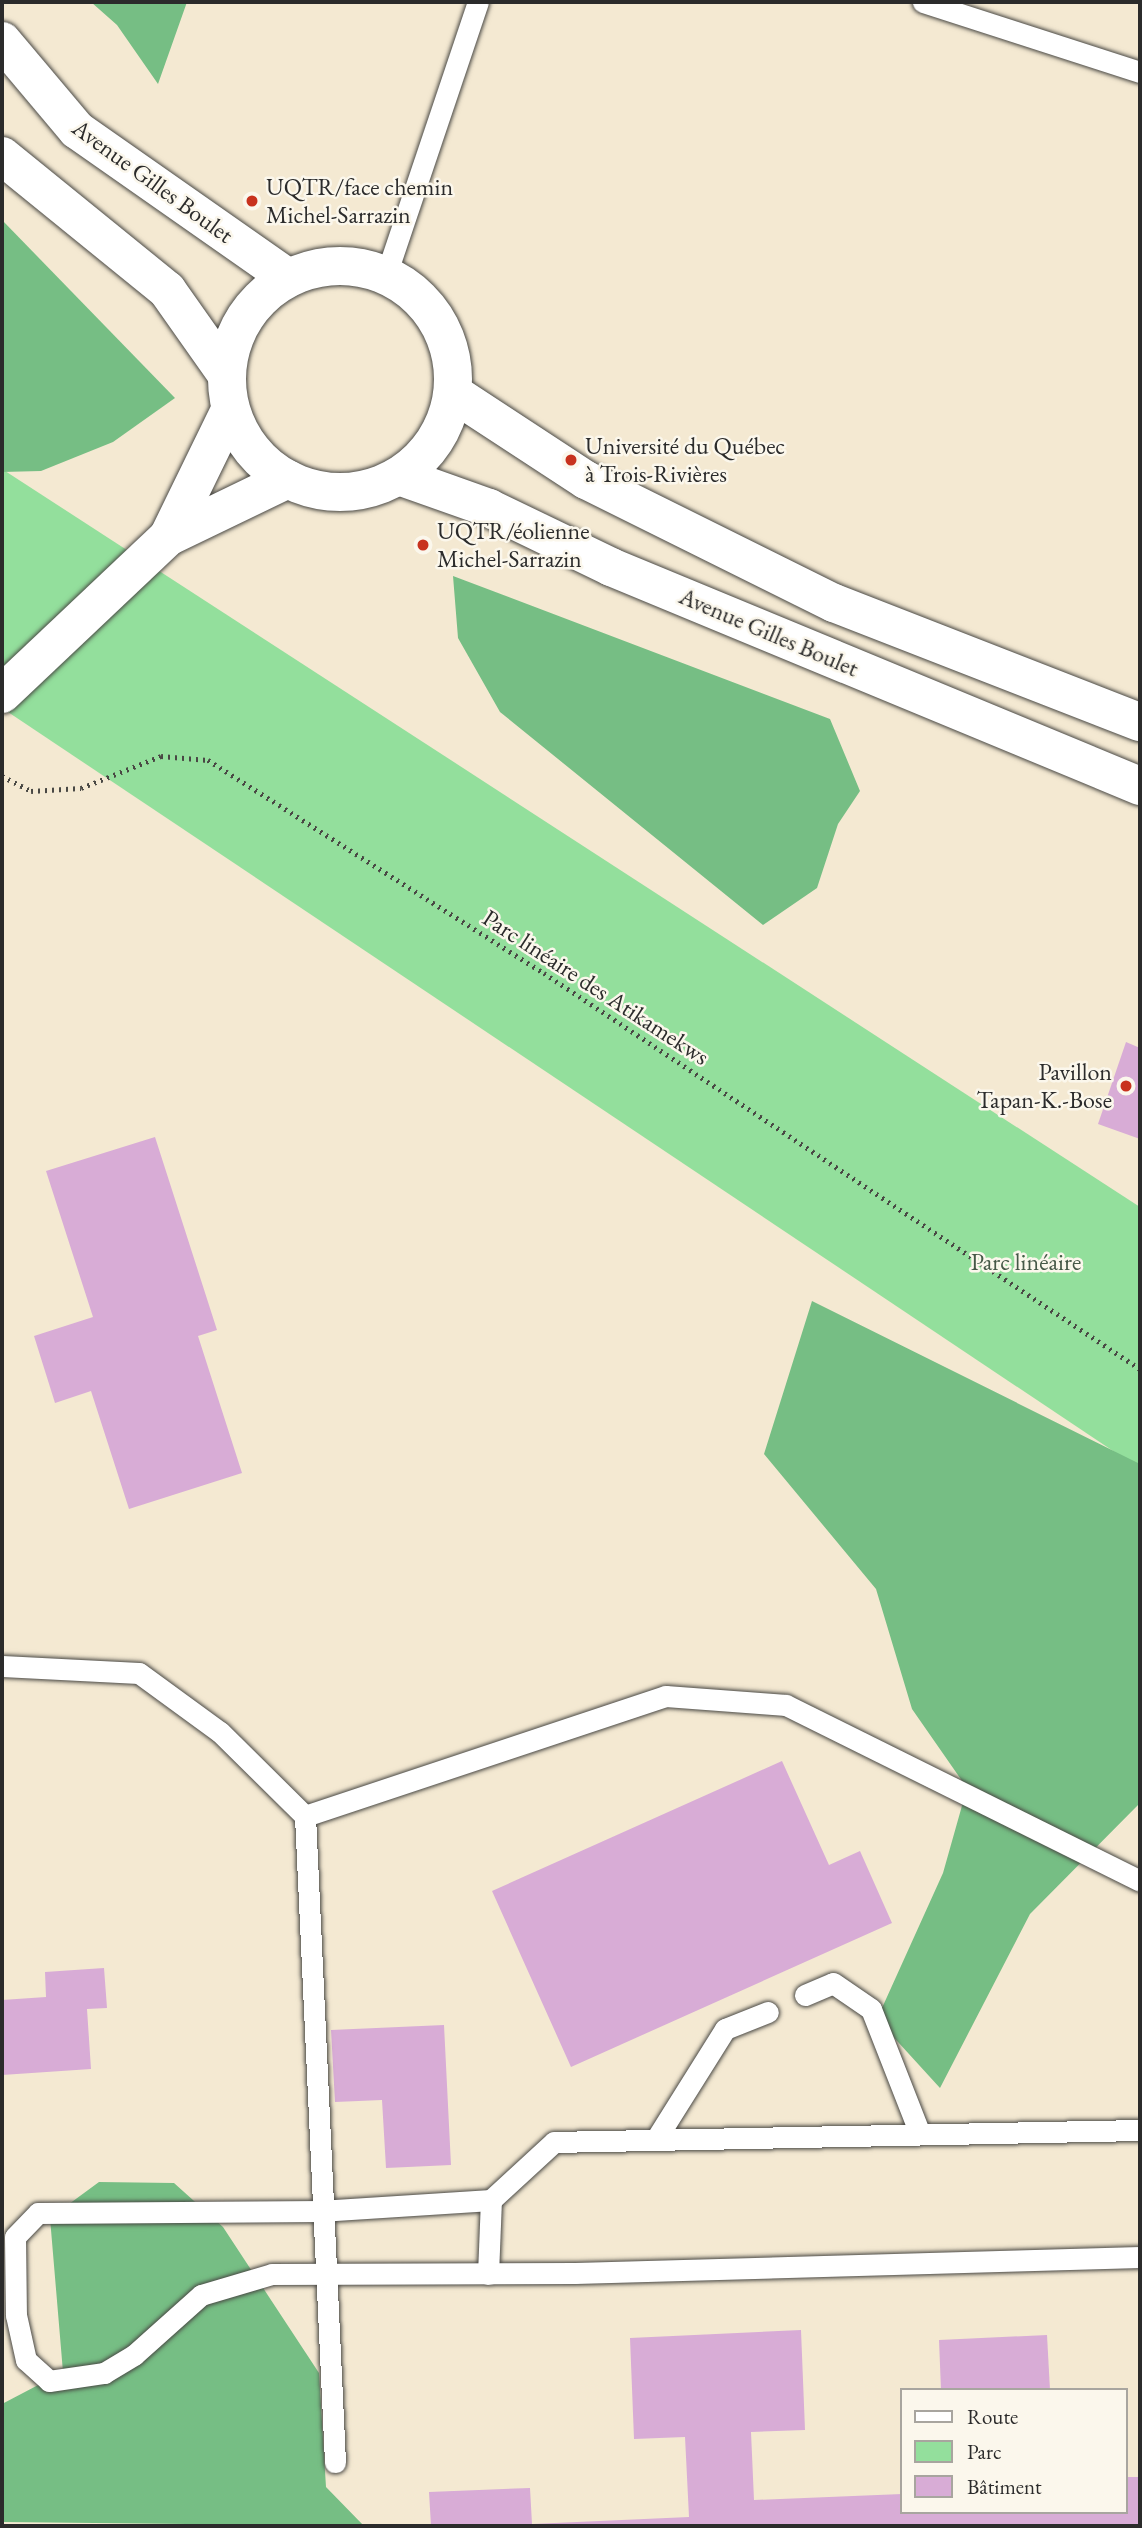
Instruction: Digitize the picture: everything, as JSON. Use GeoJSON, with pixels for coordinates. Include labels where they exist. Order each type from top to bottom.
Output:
{"type":"FeatureCollection","features":[{"type":"Feature","properties":{"kind":"street","name":"Avenue Gilles Boulet"},"geometry":{"type":"LineString","coordinates":[[2,41],[77,130],[288,278]]}},
{"type":"Feature","properties":{"kind":"street"},"geometry":{"type":"LineString","coordinates":[[2,156],[167,290],[228,392],[245,442],[288,479],[332,493],[367,490],[399,476],[425,455],[444,426],[453,393],[452,357],[439,323],[417,295],[386,275],[354,266],[288,278],[244,318],[228,392],[169,537]]}},
{"type":"Feature","properties":{"kind":"street"},"geometry":{"type":"LineString","coordinates":[[453,393],[586,480],[834,603],[1140,722]]}},
{"type":"Feature","properties":{"kind":"street","name":"Avenue Gilles Boulet"},"geometry":{"type":"LineString","coordinates":[[399,476],[489,508],[611,567],[1140,786]]}},
{"type":"Feature","properties":{"kind":"street"},"geometry":{"type":"LineString","coordinates":[[2,694],[169,537],[288,479]]}},
{"type":"Feature","properties":{"kind":"lane"},"geometry":{"type":"LineString","coordinates":[[386,275],[478,2]]}},
{"type":"Feature","properties":{"kind":"lane"},"geometry":{"type":"LineString","coordinates":[[923,2],[1140,72]]}},
{"type":"Feature","properties":{"kind":"lane"},"geometry":{"type":"LineString","coordinates":[[2,1666],[139,1673],[220,1732],[305,1816],[335,2462]]}},
{"type":"Feature","properties":{"kind":"lane"},"geometry":{"type":"LineString","coordinates":[[305,1816],[666,1696],[786,1705],[1140,1881]]}},
{"type":"Feature","properties":{"kind":"lane"},"geometry":{"type":"LineString","coordinates":[[805,1995],[833,1983],[871,2008],[920,2134]]}},
{"type":"Feature","properties":{"kind":"lane"},"geometry":{"type":"LineString","coordinates":[[656,2139],[725,2029],[768,2012]]}},
{"type":"Feature","properties":{"kind":"lane"},"geometry":{"type":"LineString","coordinates":[[1140,2130],[554,2142],[491,2200],[323,2211],[38,2213],[15,2237],[16,2315],[26,2360],[49,2381],[104,2373],[134,2355],[201,2295],[242,2278],[1140,2257]]}},
{"type":"Feature","properties":{"kind":"lane"},"geometry":{"type":"LineString","coordinates":[[488,2274],[491,2200]]}},
{"type":"Feature","properties":{"kind":"path","name":"Parc linéaire des Atikamekws"},"geometry":{"type":"LineString","coordinates":[[2,776],[31,791],[81,788],[160,756],[208,760],[544,972],[1140,1368]]}},
{"type":"Feature","properties":{"kind":"green space"},"geometry":{"type":"Polygon","coordinates":[[[91,2],[187,2],[158,84],[117,25],[91,2]]]}},
{"type":"Feature","properties":{"kind":"green space"},"geometry":{"type":"Polygon","coordinates":[[[2,220],[175,398],[113,442],[41,471],[2,472],[2,220]]]}},
{"type":"Feature","properties":{"kind":"green space","name":"Parc linéaire"},"geometry":{"type":"Polygon","coordinates":[[[2,469],[1140,1207],[1140,1469],[2,708],[2,469]]]}},
{"type":"Feature","properties":{"kind":"green space"},"geometry":{"type":"Polygon","coordinates":[[[453,576],[830,719],[860,791],[838,824],[817,888],[763,925],[500,712],[458,638],[453,576]]]}},
{"type":"Feature","properties":{"kind":"green space"},"geometry":{"type":"Polygon","coordinates":[[[812,1301],[1140,1464],[1140,1803],[1030,1914],[940,2088],[877,2019],[943,1873],[967,1788],[912,1709],[876,1589],[764,1454],[812,1301]]]}},
{"type":"Feature","properties":{"kind":"green space"},"geometry":{"type":"Polygon","coordinates":[[[99,2182],[174,2183],[223,2227],[319,2373],[326,2487],[364,2526],[2,2522],[2,2404],[63,2372],[50,2218],[99,2182]]]}},
{"type":"Feature","properties":{"kind":"building","name":"Pavillon Tapan-K.-Bose"},"geometry":{"type":"Polygon","coordinates":[[[1126,1042],[1140,1048],[1140,1139],[1098,1124],[1126,1042]]]}},
{"type":"Feature","properties":{"kind":"building"},"geometry":{"type":"Polygon","coordinates":[[[155,1137],[217,1330],[198,1336],[242,1473],[129,1509],[91,1391],[55,1403],[34,1336],[93,1317],[46,1171],[155,1137]]]}},
{"type":"Feature","properties":{"kind":"building"},"geometry":{"type":"Polygon","coordinates":[[[782,1761],[829,1865],[860,1851],[892,1923],[571,2067],[492,1891],[782,1761]]]}},
{"type":"Feature","properties":{"kind":"building"},"geometry":{"type":"Polygon","coordinates":[[[104,1968],[107,2008],[87,2009],[91,2069],[2,2075],[2,2000],[46,1997],[45,1972],[104,1968]]]}},
{"type":"Feature","properties":{"kind":"building"},"geometry":{"type":"Polygon","coordinates":[[[444,2025],[451,2165],[386,2168],[382,2100],[335,2102],[331,2030],[444,2025]]]}},
{"type":"Feature","properties":{"kind":"building"},"geometry":{"type":"Polygon","coordinates":[[[801,2330],[805,2430],[751,2432],[754,2500],[900,2494],[900,2514],[1128,2514],[1128,2477],[1140,2477],[1140,2526],[431,2526],[429,2492],[530,2488],[532,2524],[689,2517],[685,2437],[634,2439],[630,2338],[801,2330]]]}},
{"type":"Feature","properties":{"kind":"building"},"geometry":{"type":"Polygon","coordinates":[[[1047,2335],[1050,2388],[941,2388],[939,2340],[1047,2335]]]}},
{"type":"Feature","properties":{"kind":"place","name":"UQTR/face chemin Michel-Sarrazin"},"geometry":{"type":"Point","coordinates":[252,201]}},
{"type":"Feature","properties":{"kind":"place","name":"Université du Québec à Trois-Rivières"},"geometry":{"type":"Point","coordinates":[571,460]}},
{"type":"Feature","properties":{"kind":"place","name":"UQTR/éolienne Michel-Sarrazin"},"geometry":{"type":"Point","coordinates":[423,545]}},
{"type":"Feature","properties":{"kind":"place","name":"Pavillon Tapan-K.-Bose"},"geometry":{"type":"Point","coordinates":[1126,1086]}}]}
